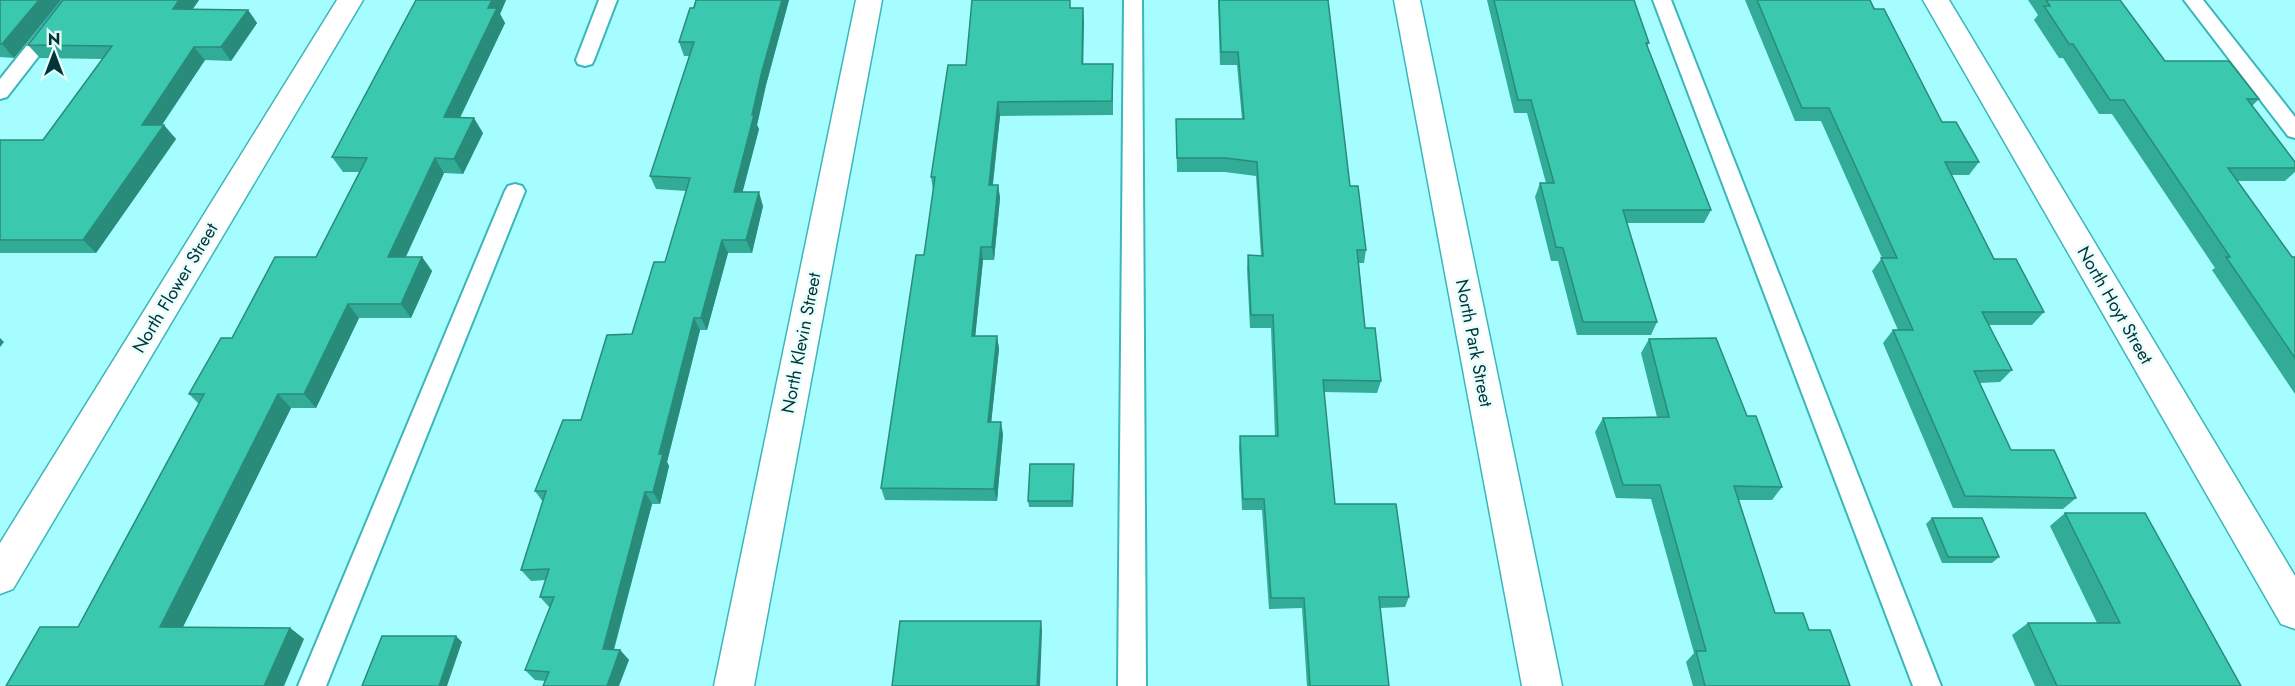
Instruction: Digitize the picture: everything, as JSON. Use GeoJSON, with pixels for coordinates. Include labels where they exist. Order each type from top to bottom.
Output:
{"type":"FeatureCollection","features":[{"type":"Feature","properties":{"kind":"street","name":"North Flower Street"},"geometry":{"type":"LineString","coordinates":[[0,577],[350,0]]}},
{"type":"Feature","properties":{"kind":"street","name":"North Klevin Street"},"geometry":{"type":"LineString","coordinates":[[734,686],[869,0]]}},
{"type":"Feature","properties":{"kind":"street","name":"North Park Street"},"geometry":{"type":"LineString","coordinates":[[1407,0],[1542,686]]}},
{"type":"Feature","properties":{"kind":"street","name":"North Hoyt Street"},"geometry":{"type":"LineString","coordinates":[[1936,0],[2295,611]]}},
{"type":"Feature","properties":{"kind":"lane"},"geometry":{"type":"LineString","coordinates":[[0,92],[73,0]]}},
{"type":"Feature","properties":{"kind":"lane"},"geometry":{"type":"LineString","coordinates":[[585,60],[608,0]]}},
{"type":"Feature","properties":{"kind":"lane"},"geometry":{"type":"LineString","coordinates":[[1132,686],[1133,0]]}},
{"type":"Feature","properties":{"kind":"lane"},"geometry":{"type":"LineString","coordinates":[[1662,0],[1927,686]]}},
{"type":"Feature","properties":{"kind":"lane"},"geometry":{"type":"LineString","coordinates":[[2193,0],[2295,131]]}},
{"type":"Feature","properties":{"kind":"lane"},"geometry":{"type":"LineString","coordinates":[[312,686],[515,191]]}},
{"type":"Feature","properties":{"kind":"building"},"geometry":{"type":"Polygon","coordinates":[[[0,0],[39,0],[2,44],[0,44],[0,0]]]}},
{"type":"Feature","properties":{"kind":"building"},"geometry":{"type":"Polygon","coordinates":[[[63,0],[179,0],[173,9],[248,10],[221,47],[194,47],[142,125],[164,125],[83,240],[0,240],[0,140],[43,140],[112,46],[28,45],[63,0]]]}},
{"type":"Feature","properties":{"kind":"building"},"geometry":{"type":"Polygon","coordinates":[[[416,0],[492,0],[488,8],[497,8],[444,117],[474,118],[454,159],[435,158],[388,257],[422,257],[401,304],[348,304],[304,394],[278,394],[160,627],[290,628],[264,686],[6,686],[40,627],[78,627],[204,394],[189,394],[221,338],[232,338],[275,257],[316,257],[367,158],[332,157],[416,0]]]}},
{"type":"Feature","properties":{"kind":"building"},"geometry":{"type":"Polygon","coordinates":[[[696,0],[782,0],[762,71],[752,115],[754,115],[734,192],[759,192],[746,240],[722,240],[701,318],[694,318],[659,454],[663,454],[653,492],[645,492],[603,649],[620,650],[607,686],[543,686],[549,672],[525,670],[554,597],[540,597],[549,569],[521,570],[546,491],[535,491],[563,420],[581,420],[607,335],[632,334],[654,262],[665,262],[690,178],[650,176],[694,42],[679,42],[690,8],[694,8],[696,0]]]}},
{"type":"Feature","properties":{"kind":"building"},"geometry":{"type":"Polygon","coordinates":[[[972,0],[1070,0],[1070,8],[1083,8],[1082,64],[1113,64],[1112,101],[998,102],[989,185],[998,185],[992,247],[981,247],[972,336],[997,336],[988,422],[1001,422],[994,489],[881,488],[916,255],[924,255],[935,177],[931,177],[948,65],[966,65],[972,0]]]}},
{"type":"Feature","properties":{"kind":"building"},"geometry":{"type":"Polygon","coordinates":[[[1219,0],[1328,0],[1350,186],[1358,186],[1366,250],[1357,250],[1365,328],[1375,328],[1381,381],[1323,380],[1335,504],[1396,504],[1409,597],[1379,597],[1389,686],[1310,686],[1304,598],[1271,598],[1264,499],[1243,499],[1240,436],[1278,436],[1273,315],[1251,315],[1248,255],[1263,256],[1257,162],[1226,158],[1177,158],[1176,119],[1244,119],[1238,52],[1221,52],[1219,0]]]}},
{"type":"Feature","properties":{"kind":"building"},"geometry":{"type":"Polygon","coordinates":[[[1494,0],[1634,0],[1649,43],[1646,43],[1711,210],[1623,210],[1657,322],[1583,322],[1563,248],[1556,247],[1540,183],[1554,183],[1531,100],[1518,100],[1494,0]]]}},
{"type":"Feature","properties":{"kind":"building"},"geometry":{"type":"Polygon","coordinates":[[[1757,0],[1870,0],[1874,9],[1884,9],[1942,122],[1956,122],[1979,162],[1945,162],[1994,259],[2016,259],[2044,312],[1982,312],[2012,370],[1974,371],[2011,450],[2054,450],[2076,498],[1965,496],[1893,330],[1913,330],[1881,258],[1897,258],[1829,108],[1802,108],[1757,0]]]}},
{"type":"Feature","properties":{"kind":"building"},"geometry":{"type":"Polygon","coordinates":[[[2046,0],[2120,0],[2165,61],[2229,61],[2259,99],[2247,99],[2295,162],[2295,168],[2228,168],[2292,257],[2295,257],[2295,358],[2124,100],[2110,100],[2073,44],[2069,44],[2044,6],[2050,6],[2046,0]]]}},
{"type":"Feature","properties":{"kind":"building"},"geometry":{"type":"Polygon","coordinates":[[[1716,338],[1747,416],[1756,416],[1782,487],[1734,486],[1775,613],[1803,613],[1809,630],[1830,630],[1850,686],[1705,686],[1696,651],[1706,651],[1660,485],[1623,485],[1603,418],[1669,417],[1649,339],[1716,338]]]}},
{"type":"Feature","properties":{"kind":"building"},"geometry":{"type":"Polygon","coordinates":[[[1030,464],[1074,464],[1072,501],[1028,501],[1030,464]]]}},
{"type":"Feature","properties":{"kind":"building"},"geometry":{"type":"Polygon","coordinates":[[[2065,513],[2145,513],[2241,686],[2057,686],[2028,623],[2120,623],[2065,513]]]}},
{"type":"Feature","properties":{"kind":"building"},"geometry":{"type":"Polygon","coordinates":[[[1932,518],[1982,518],[1999,557],[1948,557],[1932,518]]]}},
{"type":"Feature","properties":{"kind":"building"},"geometry":{"type":"Polygon","coordinates":[[[900,621],[1041,621],[1037,686],[892,686],[900,621]]]}},
{"type":"Feature","properties":{"kind":"building"},"geometry":{"type":"Polygon","coordinates":[[[382,636],[456,636],[439,686],[362,686],[382,636]]]}}]}
